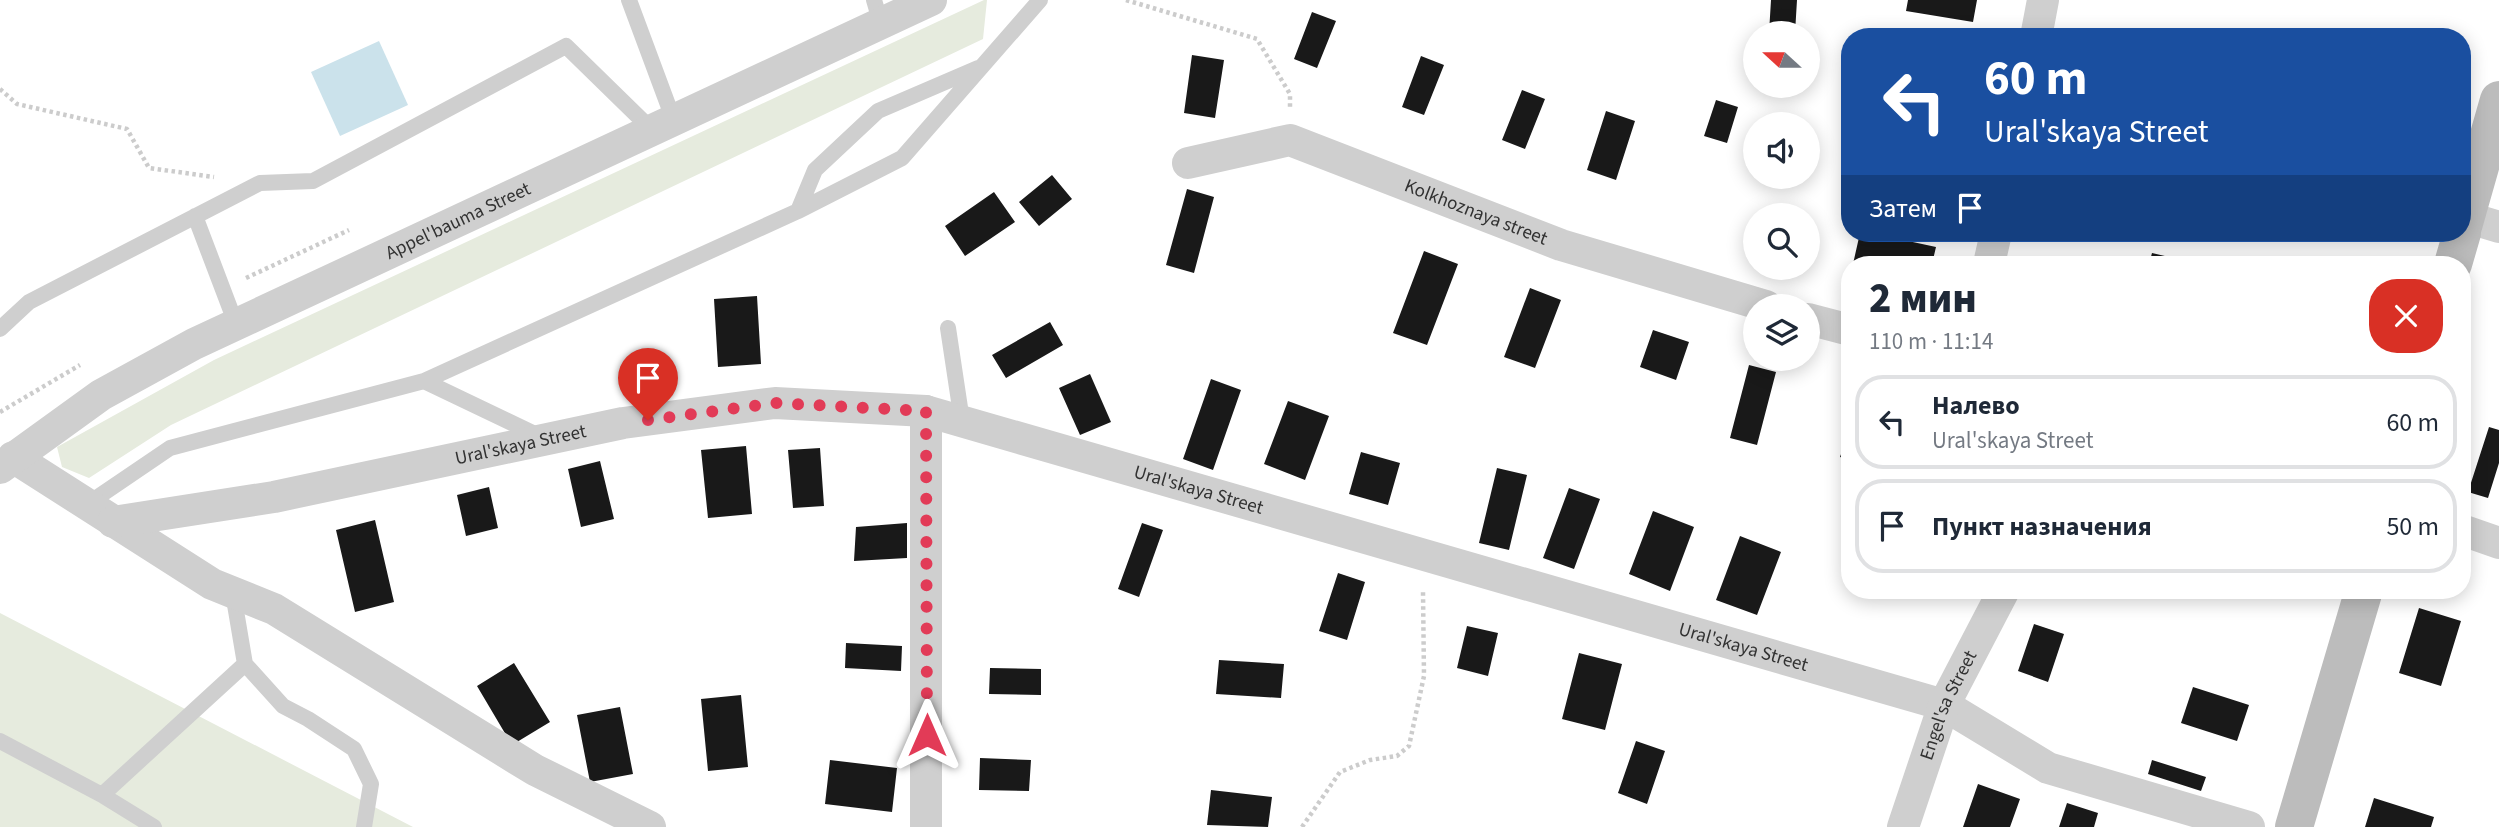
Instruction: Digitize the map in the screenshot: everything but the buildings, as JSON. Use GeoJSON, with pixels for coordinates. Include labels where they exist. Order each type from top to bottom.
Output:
{"type":"FeatureCollection","features":[{"type":"Feature","properties":{"kind":"main road"},"geometry":{"type":"LineString","coordinates":[[2472,227],[2499,100]]}},
{"type":"Feature","properties":{"kind":"main road"},"geometry":{"type":"LineString","coordinates":[[2294,827],[2361,599]]}},
{"type":"Feature","properties":{"kind":"street","name":"Appel'bauma Street"},"geometry":{"type":"LineString","coordinates":[[6,462],[101,395],[194,344],[663,126],[877,12],[931,0]]}},
{"type":"Feature","properties":{"kind":"street"},"geometry":{"type":"LineString","coordinates":[[2038,28],[2043,0]]}},
{"type":"Feature","properties":{"kind":"street"},"geometry":{"type":"LineString","coordinates":[[1188,163],[1290,140]]}},
{"type":"Feature","properties":{"kind":"street","name":"Kolkhoznaya street"},"geometry":{"type":"LineString","coordinates":[[1290,140],[1561,246],[1743,299]]}},
{"type":"Feature","properties":{"kind":"street"},"geometry":{"type":"LineString","coordinates":[[1820,322],[1841,328]]}},
{"type":"Feature","properties":{"kind":"street","name":"Ural'skaya Street"},"geometry":{"type":"LineString","coordinates":[[113,522],[274,497],[623,423],[775,403],[926,411],[1944,705],[2048,768],[2249,827]]}},
{"type":"Feature","properties":{"kind":"street"},"geometry":{"type":"LineString","coordinates":[[926,411],[926,827]]}},
{"type":"Feature","properties":{"kind":"street"},"geometry":{"type":"LineString","coordinates":[[6,462],[86,505],[212,584],[274,610],[535,771],[650,827]]}},
{"type":"Feature","properties":{"kind":"street"},"geometry":{"type":"LineString","coordinates":[[2471,533],[2499,543]]}},
{"type":"Feature","properties":{"kind":"street","name":"Engel'sa Street"},"geometry":{"type":"LineString","coordinates":[[1903,827],[1944,705],[1999,599]]}},
{"type":"Feature","properties":{"kind":"lane"},"geometry":{"type":"LineString","coordinates":[[629,0],[663,126]]}},
{"type":"Feature","properties":{"kind":"lane"},"geometry":{"type":"LineString","coordinates":[[86,505],[170,449],[424,381],[798,211],[902,158],[1040,0]]}},
{"type":"Feature","properties":{"kind":"lane"},"geometry":{"type":"LineString","coordinates":[[0,329],[29,302],[260,183],[313,181],[566,46],[663,126]]}},
{"type":"Feature","properties":{"kind":"lane"},"geometry":{"type":"LineString","coordinates":[[798,211],[816,170],[877,111],[983,66]]}},
{"type":"Feature","properties":{"kind":"lane"},"geometry":{"type":"LineString","coordinates":[[195,216],[236,324]]}},
{"type":"Feature","properties":{"kind":"lane"},"geometry":{"type":"LineString","coordinates":[[948,328],[962,421]]}},
{"type":"Feature","properties":{"kind":"lane"},"geometry":{"type":"LineString","coordinates":[[424,381],[546,439]]}},
{"type":"Feature","properties":{"kind":"lane"},"geometry":{"type":"LineString","coordinates":[[233,593],[245,664],[283,706],[354,749],[372,784],[364,827]]}},
{"type":"Feature","properties":{"kind":"lane"},"geometry":{"type":"LineString","coordinates":[[102,795],[245,664]]}},
{"type":"Feature","properties":{"kind":"lane"},"geometry":{"type":"LineString","coordinates":[[0,741],[102,795],[154,827]]}},
{"type":"Feature","properties":{"kind":"path"},"geometry":{"type":"LineString","coordinates":[[1126,0],[1257,39],[1290,94],[1290,140]]}},
{"type":"Feature","properties":{"kind":"path"},"geometry":{"type":"LineString","coordinates":[[0,89],[17,104],[127,129],[149,168],[260,183]]}},
{"type":"Feature","properties":{"kind":"path"},"geometry":{"type":"LineString","coordinates":[[1302,827],[1340,772],[1370,760],[1397,756],[1409,746],[1424,676],[1423,555]]}},
{"type":"Feature","properties":{"kind":"shaded area"},"geometry":{"type":"Polygon","coordinates":[[[987,0],[983,39],[171,425],[89,478],[62,467],[57,447],[214,360],[987,0]]]}},
{"type":"Feature","properties":{"kind":"shaded area"},"geometry":{"type":"Polygon","coordinates":[[[0,613],[413,827],[0,827],[0,613]]]}},
{"type":"Feature","properties":{"kind":"water"},"geometry":{"type":"Polygon","coordinates":[[[379,41],[408,105],[340,136],[311,72],[379,41]]]}},
{"type":"Feature","properties":{"kind":"route"},"geometry":{"type":"LineString","coordinates":[[648,420],[775,403],[926,411],[927,735]]}}]}
